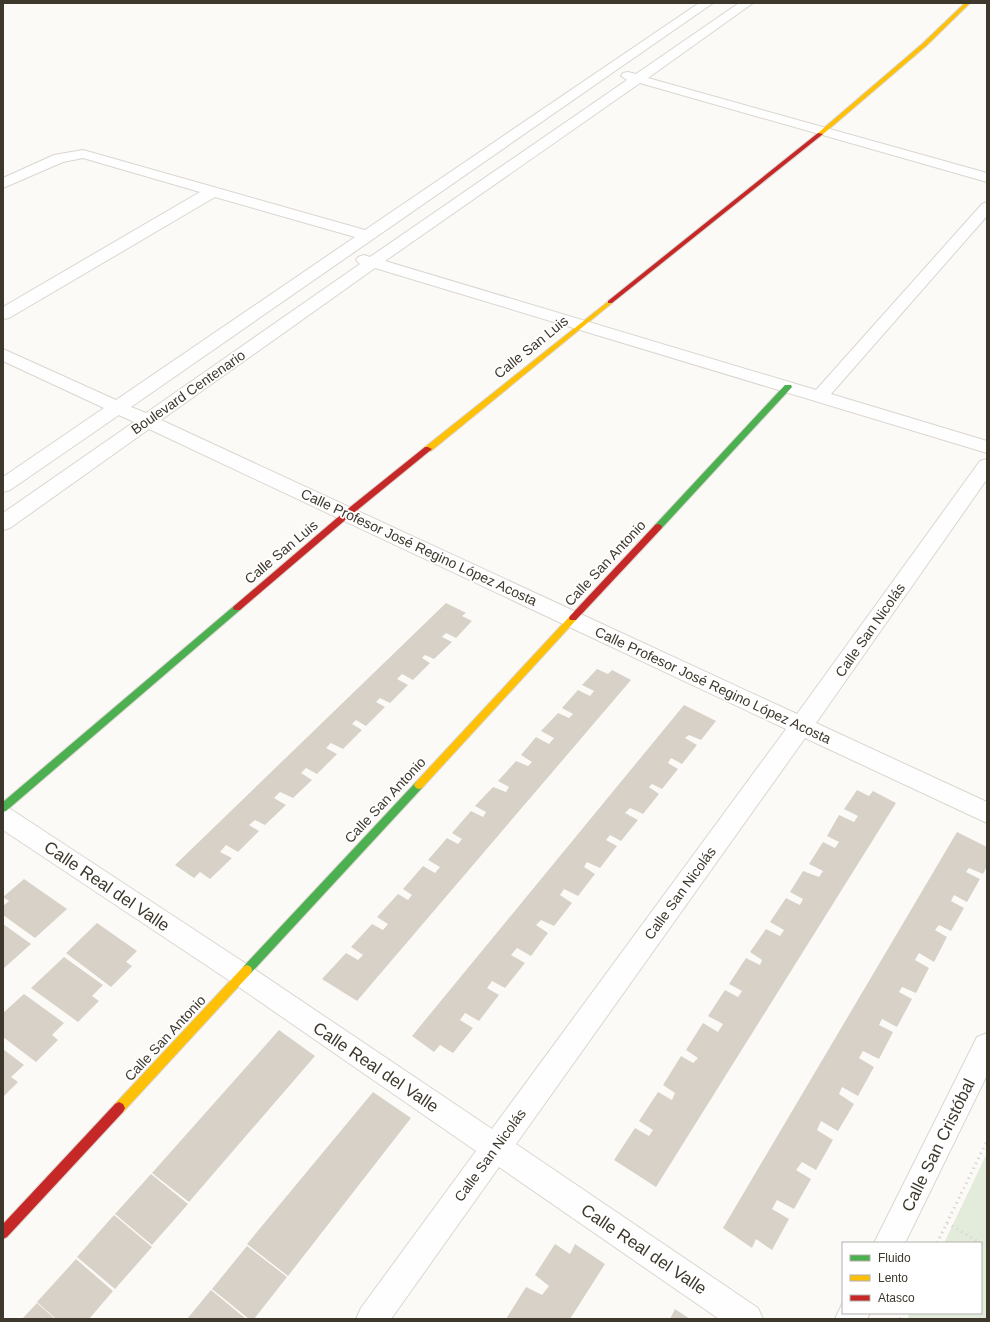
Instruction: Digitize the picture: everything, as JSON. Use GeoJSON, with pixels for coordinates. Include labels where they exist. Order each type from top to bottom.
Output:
{"type":"FeatureCollection","features":[{"type":"Feature","properties":{"kind":"street","name":"Boulevard Centenario"},"geometry":{"type":"LineString","coordinates":[[3,486],[611,71],[707,3]]}},
{"type":"Feature","properties":{"kind":"street","name":"Boulevard Centenario"},"geometry":{"type":"LineString","coordinates":[[3,522],[373,262],[638,80],[747,3]]}},
{"type":"Feature","properties":{"kind":"street","name":"Calle San Luis"},"geometry":{"type":"LineString","coordinates":[[3,808],[347,514],[581,324],[823,131],[924,45],[968,3]]}},
{"type":"Feature","properties":{"kind":"street"},"geometry":{"type":"LineString","coordinates":[[611,71],[638,80],[987,178]]}},
{"type":"Feature","properties":{"kind":"street"},"geometry":{"type":"LineString","coordinates":[[3,184],[59,158],[83,154],[368,236]]}},
{"type":"Feature","properties":{"kind":"street"},"geometry":{"type":"LineString","coordinates":[[3,314],[212,192]]}},
{"type":"Feature","properties":{"kind":"street"},"geometry":{"type":"LineString","coordinates":[[820,396],[987,207]]}},
{"type":"Feature","properties":{"kind":"street"},"geometry":{"type":"LineString","coordinates":[[341,254],[373,262],[581,324],[987,447]]}},
{"type":"Feature","properties":{"kind":"street","name":"Calle Profesor José Regino López Acosta"},"geometry":{"type":"LineString","coordinates":[[3,354],[148,420],[987,813]]}},
{"type":"Feature","properties":{"kind":"street","name":"Calle San Antonio"},"geometry":{"type":"LineString","coordinates":[[3,1233],[788,387]]}},
{"type":"Feature","properties":{"kind":"street","name":"Calle San Nicolás"},"geometry":{"type":"LineString","coordinates":[[372,1319],[801,726],[987,465]]}},
{"type":"Feature","properties":{"kind":"street","name":"Calle Real del Valle"},"geometry":{"type":"LineString","coordinates":[[3,817],[242,975],[747,1319]]}},
{"type":"Feature","properties":{"kind":"street","name":"Calle San Cristóbal"},"geometry":{"type":"LineString","coordinates":[[889,1242],[987,1046]]}},
{"type":"Feature","properties":{"kind":"path"},"geometry":{"type":"LineString","coordinates":[[938,1242],[987,1141]]}},
{"type":"Feature","properties":{"kind":"path"},"geometry":{"type":"LineString","coordinates":[[947,1223],[978,1242]]}},
{"type":"Feature","properties":{"kind":"green space"},"geometry":{"type":"Polygon","coordinates":[[[987,1153],[987,1319],[907,1319],[910,1314],[982,1314],[982,1242],[944,1242],[987,1153]]]}},
{"type":"Feature","properties":{"kind":"building"},"geometry":{"type":"Polygon","coordinates":[[[446,603],[466,613],[462,616],[472,621],[456,638],[446,633],[442,637],[452,642],[434,659],[425,655],[422,658],[430,663],[413,680],[402,674],[397,679],[408,685],[390,703],[380,698],[376,702],[385,707],[366,726],[356,720],[352,724],[362,730],[343,749],[331,743],[326,748],[337,754],[317,774],[306,768],[301,773],[312,780],[293,798],[280,792],[274,798],[286,805],[265,825],[255,820],[249,825],[259,831],[238,852],[226,845],[220,852],[232,858],[210,879],[200,872],[194,878],[175,865],[446,603]]]}},
{"type":"Feature","properties":{"kind":"building"},"geometry":{"type":"Polygon","coordinates":[[[597,669],[608,674],[612,670],[631,680],[357,1001],[322,979],[346,953],[358,960],[363,955],[351,947],[372,924],[383,930],[388,924],[377,917],[398,894],[408,900],[412,895],[403,889],[423,866],[435,873],[440,867],[428,860],[447,838],[458,844],[462,839],[452,833],[471,811],[483,817],[486,812],[475,806],[493,787],[506,792],[509,787],[498,781],[516,761],[528,766],[532,762],[521,755],[536,737],[549,744],[554,738],[541,731],[558,713],[569,718],[573,714],[562,708],[578,690],[590,696],[594,691],[582,685],[597,669]]]}},
{"type":"Feature","properties":{"kind":"building"},"geometry":{"type":"Polygon","coordinates":[[[684,705],[716,721],[701,740],[689,735],[685,738],[697,745],[682,764],[671,758],[668,763],[678,769],[662,789],[652,784],[649,787],[659,794],[643,814],[630,808],[625,813],[638,820],[621,841],[610,835],[606,840],[617,846],[600,868],[587,862],[584,867],[595,874],[578,896],[564,889],[560,895],[572,903],[554,926],[541,920],[536,925],[548,933],[531,956],[517,948],[511,955],[525,963],[505,988],[492,981],[487,988],[499,995],[479,1021],[465,1013],[460,1020],[473,1028],[453,1053],[440,1045],[434,1052],[412,1036],[684,705]]]}},
{"type":"Feature","properties":{"kind":"building"},"geometry":{"type":"Polygon","coordinates":[[[857,790],[869,796],[873,791],[896,803],[656,1187],[614,1160],[635,1128],[649,1136],[653,1130],[639,1121],[658,1092],[672,1100],[675,1093],[663,1085],[681,1056],[693,1063],[698,1058],[686,1050],[703,1023],[718,1032],[723,1024],[708,1016],[725,990],[738,997],[742,991],[729,984],[746,958],[760,965],[762,960],[750,952],[766,929],[780,936],[784,930],[770,922],[786,898],[800,905],[803,899],[790,892],[803,871],[819,877],[823,871],[809,864],[823,842],[835,848],[839,842],[827,836],[839,815],[854,822],[858,816],[844,809],[857,790]]]}},
{"type":"Feature","properties":{"kind":"building"},"geometry":{"type":"Polygon","coordinates":[[[957,832],[987,847],[987,866],[983,874],[969,868],[966,872],[980,879],[967,902],[954,895],[951,901],[964,908],[951,931],[939,925],[935,930],[947,937],[934,962],[919,953],[915,960],[929,968],[916,993],[902,987],[899,992],[912,999],[897,1027],[882,1019],[879,1025],[893,1032],[879,1059],[863,1051],[859,1058],[874,1067],[858,1096],[842,1087],[839,1094],[854,1104],[838,1131],[821,1121],[817,1130],[833,1140],[816,1170],[802,1162],[796,1170],[811,1179],[794,1209],[777,1200],[772,1209],[789,1219],[772,1250],[756,1239],[752,1248],[723,1228],[957,832]]]}},
{"type":"Feature","properties":{"kind":"building"},"geometry":{"type":"Polygon","coordinates":[[[24,879],[67,909],[35,938],[3,915],[3,906],[9,901],[3,897],[24,879]]]}},
{"type":"Feature","properties":{"kind":"building"},"geometry":{"type":"Polygon","coordinates":[[[97,923],[137,951],[126,962],[132,966],[111,987],[66,953],[97,923]]]}},
{"type":"Feature","properties":{"kind":"building"},"geometry":{"type":"Polygon","coordinates":[[[3,924],[31,944],[3,969],[3,924]]]}},
{"type":"Feature","properties":{"kind":"building"},"geometry":{"type":"Polygon","coordinates":[[[64,957],[103,985],[92,996],[99,1001],[78,1022],[31,988],[64,957]]]}},
{"type":"Feature","properties":{"kind":"building"},"geometry":{"type":"Polygon","coordinates":[[[24,994],[64,1023],[52,1035],[58,1040],[36,1062],[3,1037],[3,1013],[24,994]]]}},
{"type":"Feature","properties":{"kind":"building"},"geometry":{"type":"Polygon","coordinates":[[[279,1030],[315,1056],[189,1202],[152,1173],[279,1030]]]}},
{"type":"Feature","properties":{"kind":"building"},"geometry":{"type":"Polygon","coordinates":[[[3,1049],[24,1065],[11,1077],[18,1082],[3,1097],[3,1049]]]}},
{"type":"Feature","properties":{"kind":"building"},"geometry":{"type":"Polygon","coordinates":[[[373,1092],[411,1118],[288,1276],[247,1244],[373,1092]]]}},
{"type":"Feature","properties":{"kind":"building"},"geometry":{"type":"Polygon","coordinates":[[[151,1174],[188,1204],[152,1245],[115,1214],[151,1174]]]}},
{"type":"Feature","properties":{"kind":"building"},"geometry":{"type":"Polygon","coordinates":[[[114,1215],[152,1247],[115,1289],[77,1257],[114,1215]]]}},
{"type":"Feature","properties":{"kind":"building"},"geometry":{"type":"Polygon","coordinates":[[[555,1244],[570,1254],[575,1244],[605,1264],[570,1319],[506,1319],[526,1287],[542,1295],[549,1286],[535,1275],[555,1244]]]}},
{"type":"Feature","properties":{"kind":"building"},"geometry":{"type":"Polygon","coordinates":[[[247,1246],[287,1277],[254,1319],[249,1319],[212,1289],[247,1246]]]}},
{"type":"Feature","properties":{"kind":"building"},"geometry":{"type":"Polygon","coordinates":[[[76,1259],[113,1291],[89,1319],[56,1319],[37,1302],[76,1259]]]}},
{"type":"Feature","properties":{"kind":"building"},"geometry":{"type":"Polygon","coordinates":[[[211,1290],[246,1319],[187,1319],[211,1290]]]}},
{"type":"Feature","properties":{"kind":"building"},"geometry":{"type":"Polygon","coordinates":[[[37,1303],[55,1319],[22,1319],[37,1303]]]}},
{"type":"Feature","properties":{"kind":"building"},"geometry":{"type":"Polygon","coordinates":[[[675,1309],[690,1319],[670,1319],[675,1309]]]}},
{"type":"Feature","properties":{"kind":"traffic: fast"},"geometry":{"type":"LineString","coordinates":[[658,527],[788,387]]}},
{"type":"Feature","properties":{"kind":"traffic: fast"},"geometry":{"type":"LineString","coordinates":[[3,808],[237,608]]}},
{"type":"Feature","properties":{"kind":"traffic: fast"},"geometry":{"type":"LineString","coordinates":[[247,970],[419,785]]}},
{"type":"Feature","properties":{"kind":"traffic: slow"},"geometry":{"type":"LineString","coordinates":[[820,134],[924,45],[968,3]]}},
{"type":"Feature","properties":{"kind":"traffic: slow"},"geometry":{"type":"LineString","coordinates":[[428,449],[610,302]]}},
{"type":"Feature","properties":{"kind":"traffic: slow"},"geometry":{"type":"LineString","coordinates":[[419,785],[573,618]]}},
{"type":"Feature","properties":{"kind":"traffic: slow"},"geometry":{"type":"LineString","coordinates":[[119,1108],[247,970]]}},
{"type":"Feature","properties":{"kind":"traffic: jam"},"geometry":{"type":"LineString","coordinates":[[610,302],[820,134]]}},
{"type":"Feature","properties":{"kind":"traffic: jam"},"geometry":{"type":"LineString","coordinates":[[237,608],[347,514],[428,449]]}},
{"type":"Feature","properties":{"kind":"traffic: jam"},"geometry":{"type":"LineString","coordinates":[[573,618],[658,527]]}},
{"type":"Feature","properties":{"kind":"traffic: jam"},"geometry":{"type":"LineString","coordinates":[[3,1233],[119,1108]]}}]}
